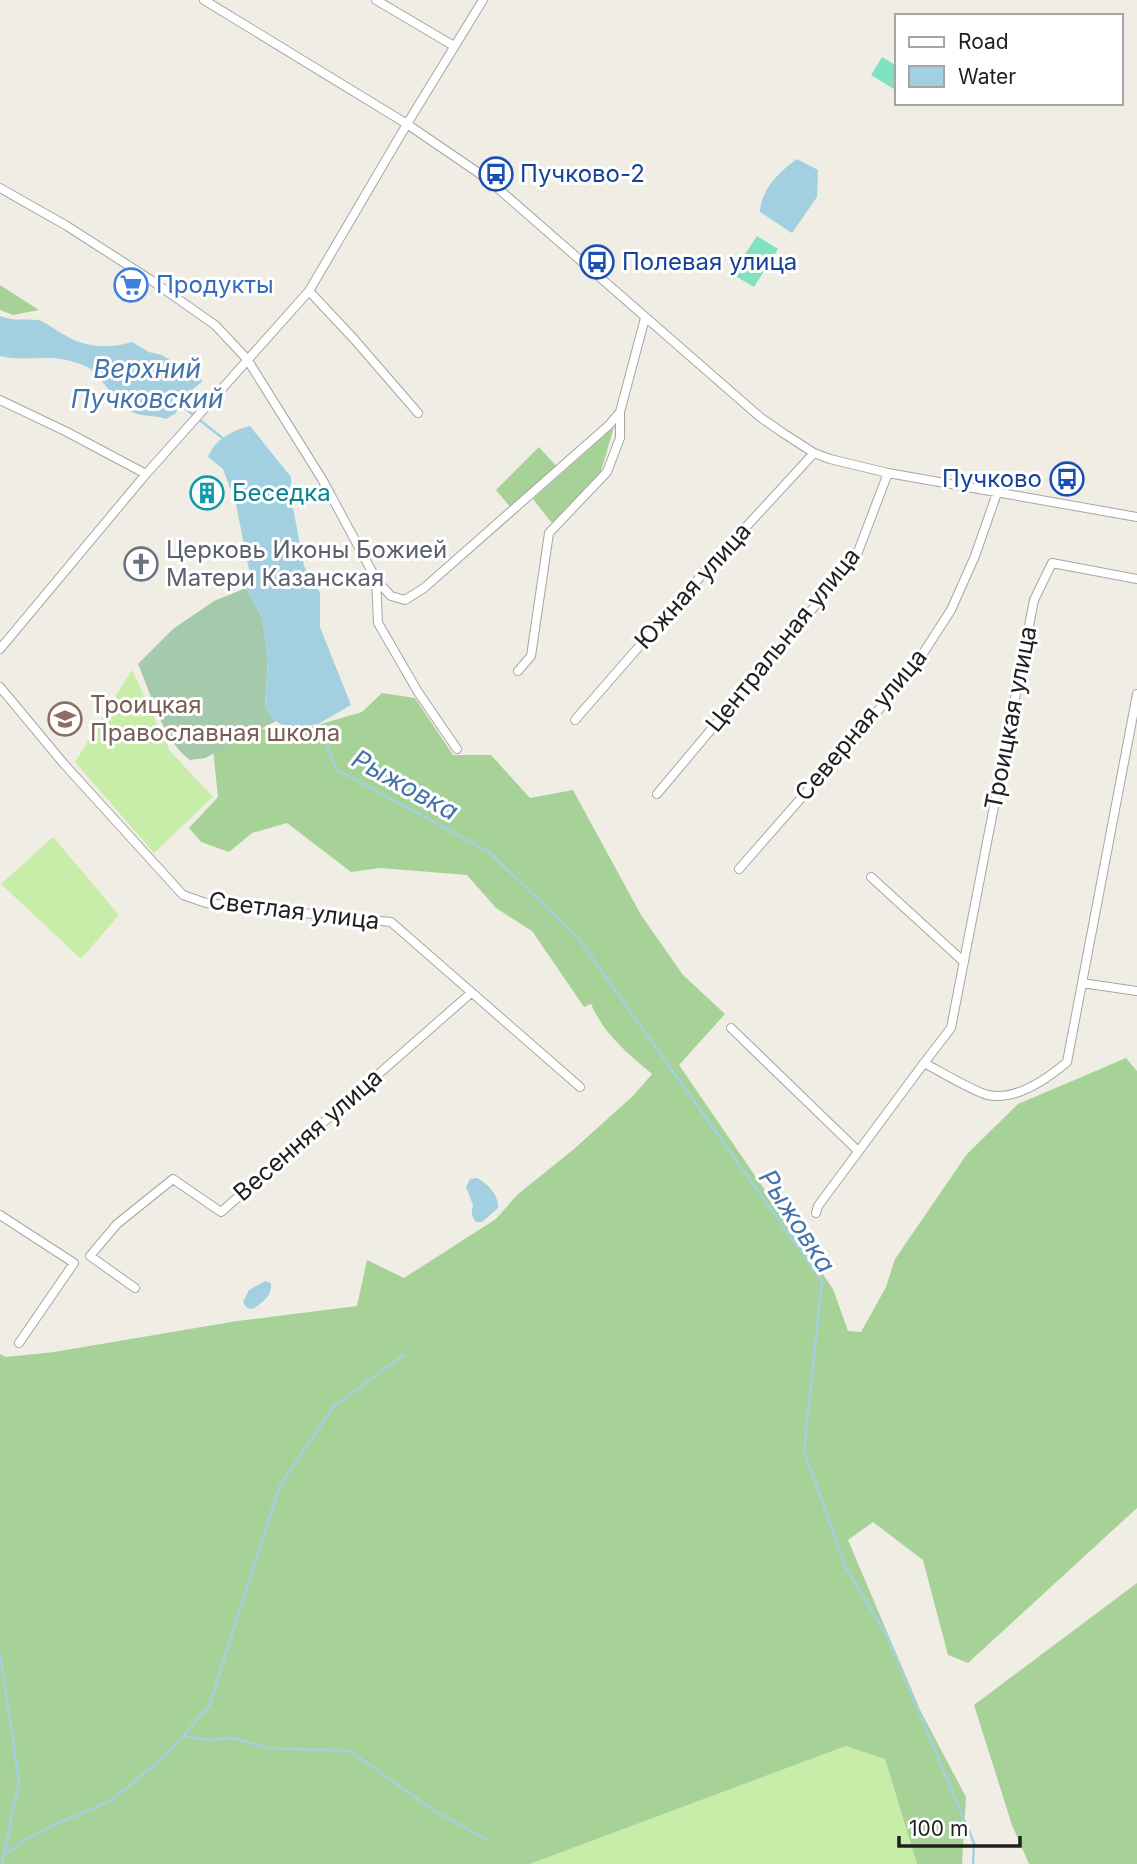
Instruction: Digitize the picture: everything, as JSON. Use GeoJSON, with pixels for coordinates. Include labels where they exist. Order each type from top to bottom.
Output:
{"type":"FeatureCollection","features":[{"type":"Feature","properties":{"kind":"street"},"geometry":{"type":"LineString","coordinates":[[204,0],[407,124],[486,178],[760,417],[814,453],[853,466],[888,473],[1137,517]]}},
{"type":"Feature","properties":{"kind":"street"},"geometry":{"type":"LineString","coordinates":[[376,0],[454,46]]}},
{"type":"Feature","properties":{"kind":"street"},"geometry":{"type":"LineString","coordinates":[[0,649],[146,474],[309,291],[483,0]]}},
{"type":"Feature","properties":{"kind":"street"},"geometry":{"type":"LineString","coordinates":[[0,188],[151,280],[215,325],[247,359],[322,479],[376,579],[391,596],[405,600],[424,588],[579,453],[620,412]]}},
{"type":"Feature","properties":{"kind":"street"},"geometry":{"type":"LineString","coordinates":[[309,291],[418,413]]}},
{"type":"Feature","properties":{"kind":"street"},"geometry":{"type":"LineString","coordinates":[[518,671],[531,656],[549,533],[607,472],[619,443],[620,412],[645,318]]}},
{"type":"Feature","properties":{"kind":"street"},"geometry":{"type":"LineString","coordinates":[[0,400],[146,474]]}},
{"type":"Feature","properties":{"kind":"street","name":"Южная улица"},"geometry":{"type":"LineString","coordinates":[[575,720],[690,588],[814,453]]}},
{"type":"Feature","properties":{"kind":"street","name":"Центральная улица"},"geometry":{"type":"LineString","coordinates":[[657,794],[856,557],[888,473]]}},
{"type":"Feature","properties":{"kind":"street","name":"Северная улица"},"geometry":{"type":"LineString","coordinates":[[739,869],[909,675],[951,610],[975,556],[997,493]]}},
{"type":"Feature","properties":{"kind":"street","name":"Троицкая улица"},"geometry":{"type":"LineString","coordinates":[[816,1213],[818,1206],[857,1150],[951,1028],[1034,600],[1052,563],[1137,579]]}},
{"type":"Feature","properties":{"kind":"street"},"geometry":{"type":"LineString","coordinates":[[376,579],[378,623],[418,692],[457,749]]}},
{"type":"Feature","properties":{"kind":"street","name":"Светлая улица"},"geometry":{"type":"LineString","coordinates":[[0,687],[64,764],[183,895],[206,903],[391,922],[580,1087]]}},
{"type":"Feature","properties":{"kind":"street"},"geometry":{"type":"LineString","coordinates":[[924,1063],[988,1095],[1010,1093],[1043,1082],[1067,1062],[1137,694]]}},
{"type":"Feature","properties":{"kind":"street"},"geometry":{"type":"LineString","coordinates":[[1125,761],[1137,763]]}},
{"type":"Feature","properties":{"kind":"street"},"geometry":{"type":"LineString","coordinates":[[871,877],[964,962]]}},
{"type":"Feature","properties":{"kind":"street"},"geometry":{"type":"LineString","coordinates":[[1082,983],[1137,991]]}},
{"type":"Feature","properties":{"kind":"street","name":"Весенняя улица"},"geometry":{"type":"LineString","coordinates":[[135,1288],[90,1256],[117,1224],[173,1180],[220,1212],[471,993]]}},
{"type":"Feature","properties":{"kind":"street"},"geometry":{"type":"LineString","coordinates":[[731,1028],[857,1150]]}},
{"type":"Feature","properties":{"kind":"street"},"geometry":{"type":"LineString","coordinates":[[0,1214],[74,1263],[19,1343]]}},
{"type":"Feature","properties":{"kind":"green space"},"geometry":{"type":"Polygon","coordinates":[[[882,57],[895,65],[895,90],[871,75],[882,57]]]}},
{"type":"Feature","properties":{"kind":"green space"},"geometry":{"type":"Polygon","coordinates":[[[757,236],[778,249],[754,287],[732,274],[757,236]]]}},
{"type":"Feature","properties":{"kind":"green space"},"geometry":{"type":"Polygon","coordinates":[[[0,285],[39,310],[13,315],[0,310],[0,285]]]}},
{"type":"Feature","properties":{"kind":"green space"},"geometry":{"type":"Polygon","coordinates":[[[614,427],[599,478],[552,523],[533,499],[614,427]]]}},
{"type":"Feature","properties":{"kind":"green space"},"geometry":{"type":"Polygon","coordinates":[[[539,447],[558,468],[511,508],[496,490],[539,447]]]}},
{"type":"Feature","properties":{"kind":"green space"},"geometry":{"type":"Polygon","coordinates":[[[246,588],[262,617],[268,657],[265,708],[276,721],[205,758],[190,760],[166,730],[138,664],[173,629],[214,601],[246,588]]]}},
{"type":"Feature","properties":{"kind":"green space"},"geometry":{"type":"Polygon","coordinates":[[[132,670],[170,751],[213,797],[154,853],[75,762],[132,670]]]}},
{"type":"Feature","properties":{"kind":"green space"},"geometry":{"type":"Polygon","coordinates":[[[382,693],[415,698],[453,755],[491,755],[530,798],[573,790],[641,915],[683,975],[725,1014],[679,1065],[833,1289],[848,1331],[861,1332],[886,1287],[895,1259],[967,1154],[1018,1104],[1126,1058],[1137,1071],[1137,1508],[968,1663],[948,1655],[923,1560],[873,1522],[848,1540],[921,1712],[966,1797],[962,1864],[917,1864],[885,1759],[846,1746],[530,1864],[0,1864],[0,1354],[6,1357],[54,1352],[237,1321],[357,1306],[367,1260],[404,1278],[496,1219],[517,1195],[574,1149],[633,1096],[652,1074],[609,1034],[591,1004],[584,1007],[532,931],[496,908],[467,875],[380,868],[351,872],[287,823],[252,833],[229,852],[201,842],[189,828],[218,797],[213,750],[257,727],[284,735],[362,712],[382,693]]]}},
{"type":"Feature","properties":{"kind":"green space"},"geometry":{"type":"Polygon","coordinates":[[[53,837],[119,915],[81,959],[1,884],[53,837]]]}},
{"type":"Feature","properties":{"kind":"green space"},"geometry":{"type":"Polygon","coordinates":[[[1137,1583],[1137,1864],[1029,1864],[1012,1825],[974,1705],[1137,1583]]]}},
{"type":"Feature","properties":{"kind":"green space"},"geometry":{"type":"Polygon","coordinates":[[[846,1746],[885,1759],[917,1864],[530,1864],[846,1746]]]}},
{"type":"Feature","properties":{"kind":"water"},"geometry":{"type":"Polygon","coordinates":[[[797,159],[818,170],[817,197],[792,233],[760,212],[767,189],[797,159]]]}},
{"type":"Feature","properties":{"kind":"water","name":"Верхний Пучковский"},"geometry":{"type":"Polygon","coordinates":[[[0,316],[38,320],[71,339],[88,345],[114,346],[132,342],[181,367],[191,368],[200,375],[202,382],[193,389],[193,398],[179,404],[176,413],[166,419],[135,413],[120,404],[85,366],[62,359],[0,356],[0,316]]]}},
{"type":"Feature","properties":{"kind":"water"},"geometry":{"type":"Polygon","coordinates":[[[250,426],[291,477],[291,497],[304,566],[320,593],[320,627],[351,705],[318,724],[288,729],[276,721],[265,708],[268,657],[262,617],[246,588],[250,575],[236,504],[223,469],[208,457],[225,437],[250,426]]]}},
{"type":"Feature","properties":{"kind":"water"},"geometry":{"type":"Polygon","coordinates":[[[477,1178],[492,1190],[498,1203],[498,1208],[482,1222],[476,1222],[473,1218],[473,1205],[466,1187],[470,1179],[477,1178]]]}},
{"type":"Feature","properties":{"kind":"water"},"geometry":{"type":"Polygon","coordinates":[[[265,1281],[271,1283],[268,1295],[253,1309],[247,1308],[243,1302],[249,1290],[265,1281]]]}},
{"type":"Feature","properties":{"kind":"waterway"},"geometry":{"type":"LineString","coordinates":[[178,403],[225,440]]}},
{"type":"Feature","properties":{"kind":"waterway","name":"Рыжовка"},"geometry":{"type":"LineString","coordinates":[[326,743],[336,769],[489,852],[578,938],[822,1281],[804,1451],[846,1568],[886,1634],[974,1843],[973,1864]]}},
{"type":"Feature","properties":{"kind":"waterway"},"geometry":{"type":"LineString","coordinates":[[4,1856],[23,1841],[112,1800],[166,1755],[209,1706],[280,1485],[334,1406],[404,1355]]}},
{"type":"Feature","properties":{"kind":"waterway"},"geometry":{"type":"LineString","coordinates":[[0,1653],[19,1782],[2,1864]]}},
{"type":"Feature","properties":{"kind":"waterway"},"geometry":{"type":"LineString","coordinates":[[184,1736],[208,1740],[232,1738],[268,1748],[350,1751],[430,1808],[486,1839]]}},
{"type":"Feature","properties":{"kind":"place","name":"Пучково-2"},"geometry":{"type":"Point","coordinates":[496,174]}},
{"type":"Feature","properties":{"kind":"place","name":"Полевая улица"},"geometry":{"type":"Point","coordinates":[597,262]}},
{"type":"Feature","properties":{"kind":"place","name":"Продукты"},"geometry":{"type":"Point","coordinates":[131,285]}},
{"type":"Feature","properties":{"kind":"place","name":"Пучково"},"geometry":{"type":"Point","coordinates":[1067,479]}},
{"type":"Feature","properties":{"kind":"place","name":"Беседка"},"geometry":{"type":"Point","coordinates":[207,493]}},
{"type":"Feature","properties":{"kind":"place","name":"Церковь Иконы Божией Матери Казанская"},"geometry":{"type":"Point","coordinates":[141,564]}},
{"type":"Feature","properties":{"kind":"place","name":"Троицкая Православная школа"},"geometry":{"type":"Point","coordinates":[65,719]}}]}
